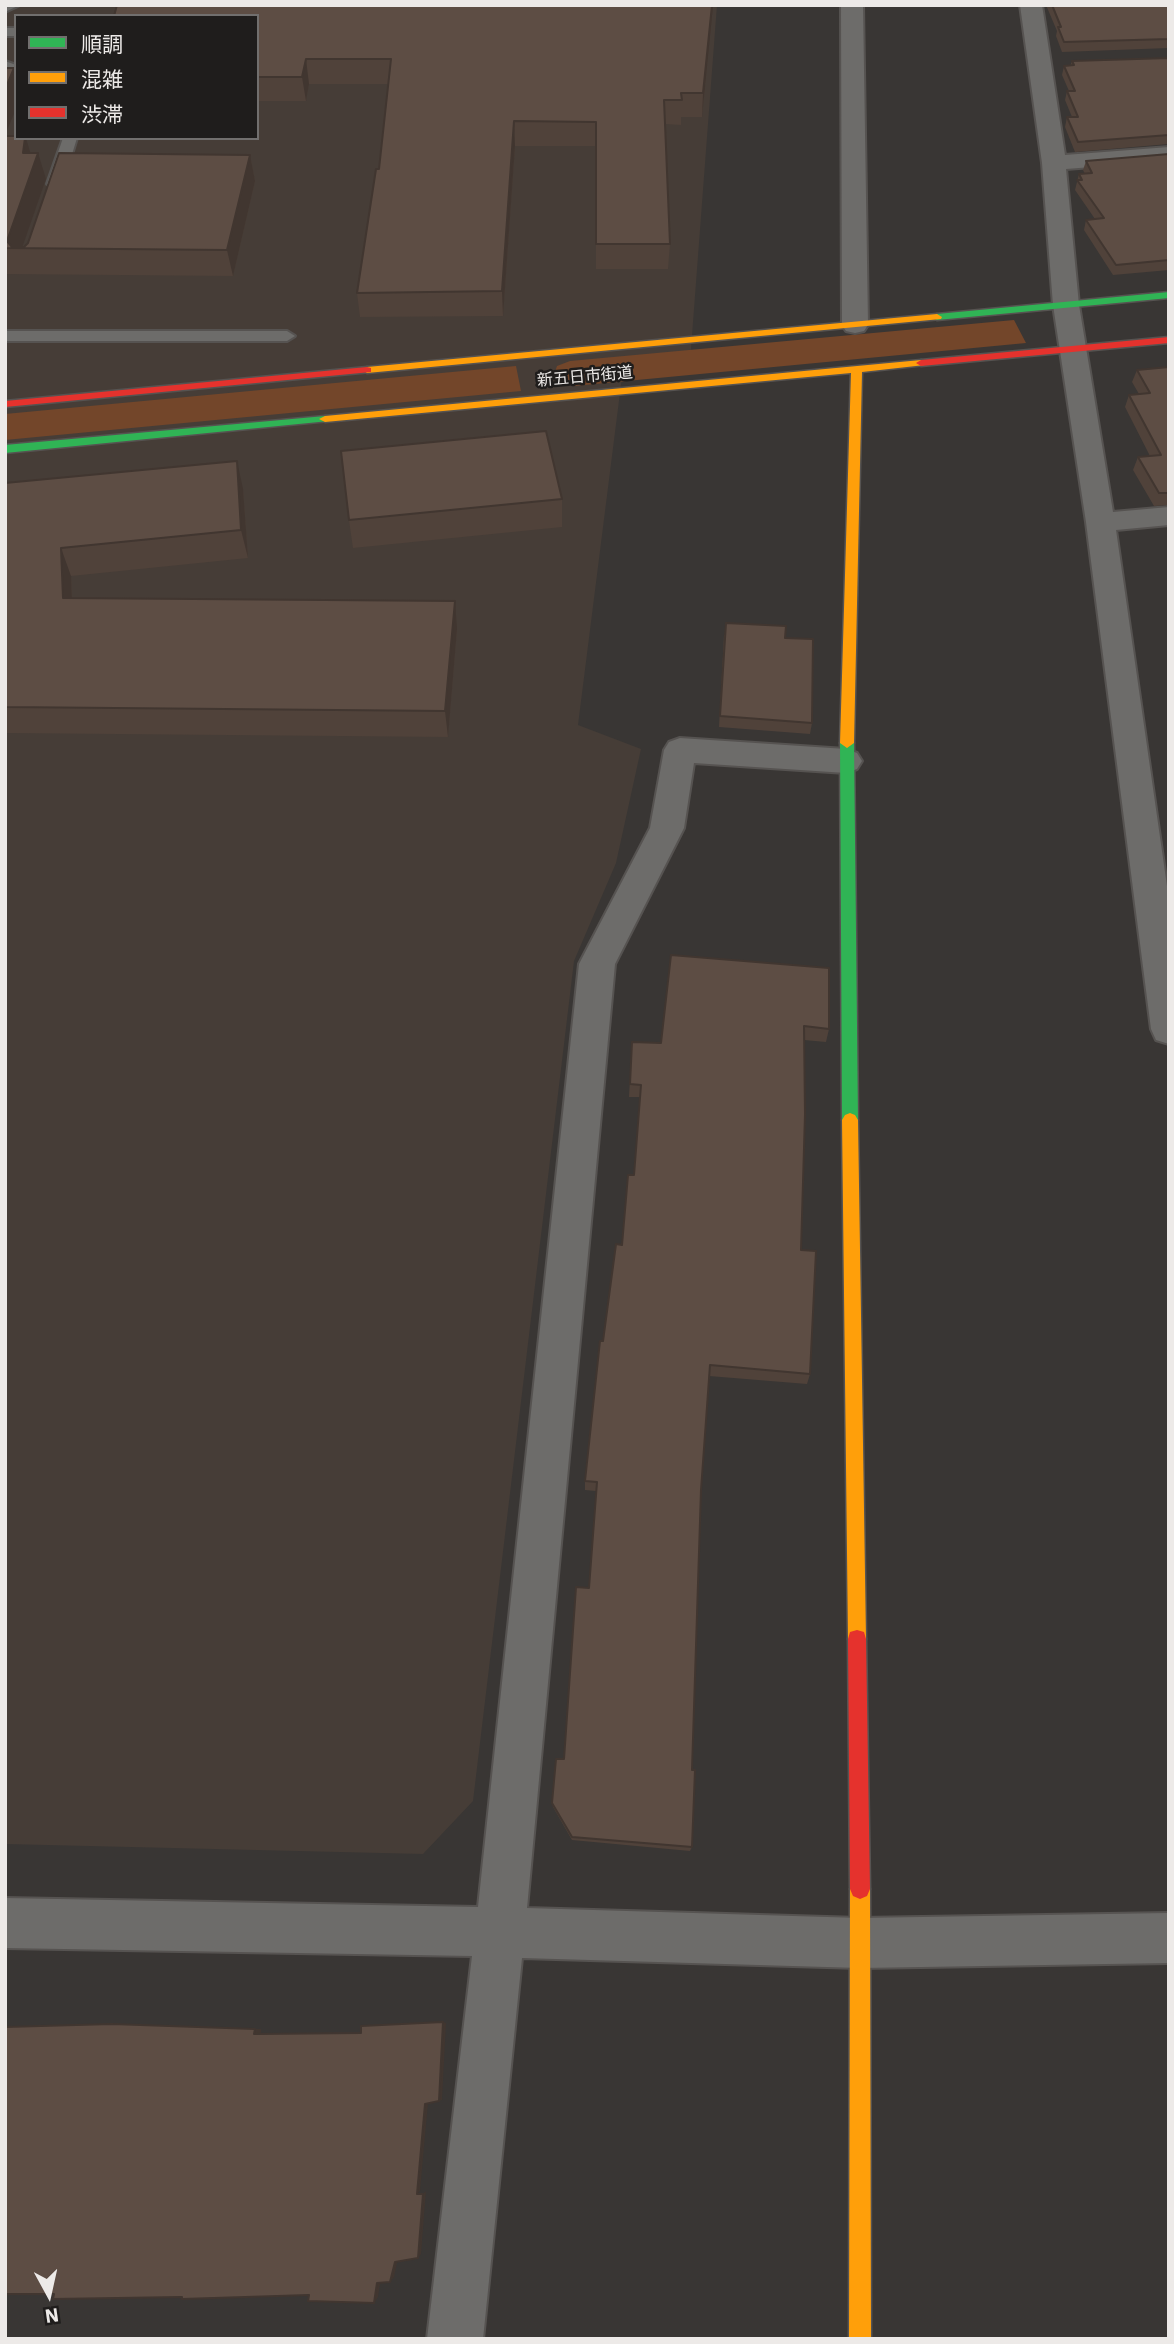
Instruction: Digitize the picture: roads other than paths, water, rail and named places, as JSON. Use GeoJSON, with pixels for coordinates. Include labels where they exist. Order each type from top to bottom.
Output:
{"type":"FeatureCollection","features":[{"type":"Feature","properties":{"kind":"street"},"geometry":{"type":"LineString","coordinates":[[852,5],[855,325]]}},
{"type":"Feature","properties":{"kind":"street"},"geometry":{"type":"LineString","coordinates":[[1031,5],[1053,62],[1054,163],[1066,304],[1100,522],[1169,1029]]}},
{"type":"Feature","properties":{"kind":"street"},"geometry":{"type":"LineString","coordinates":[[1054,163],[1169,154]]}},
{"type":"Feature","properties":{"kind":"street","name":"新五日市街道"},"geometry":{"type":"LineString","coordinates":[[5,404],[1169,295]]}},
{"type":"Feature","properties":{"kind":"street","name":"新五日市街道"},"geometry":{"type":"LineString","coordinates":[[5,449],[1169,340]]}},
{"type":"Feature","properties":{"kind":"street"},"geometry":{"type":"LineString","coordinates":[[549,354],[540,364],[543,378],[566,396]]}},
{"type":"Feature","properties":{"kind":"street"},"geometry":{"type":"LineString","coordinates":[[857,370],[846,761],[860,1943],[860,2339]]}},
{"type":"Feature","properties":{"kind":"street"},"geometry":{"type":"LineString","coordinates":[[1100,522],[1169,516]]}},
{"type":"Feature","properties":{"kind":"street"},"geometry":{"type":"LineString","coordinates":[[455,2339],[500,1932],[597,964],[667,828],[680,750],[846,761]]}},
{"type":"Feature","properties":{"kind":"street"},"geometry":{"type":"LineString","coordinates":[[5,1923],[500,1932],[860,1943],[1169,1938]]}},
{"type":"Feature","properties":{"kind":"lane"},"geometry":{"type":"LineString","coordinates":[[5,8],[13,5]]}},
{"type":"Feature","properties":{"kind":"lane"},"geometry":{"type":"LineString","coordinates":[[48,203],[70,140]]}},
{"type":"Feature","properties":{"kind":"lane"},"geometry":{"type":"LineString","coordinates":[[5,336],[287,336]]}}]}
